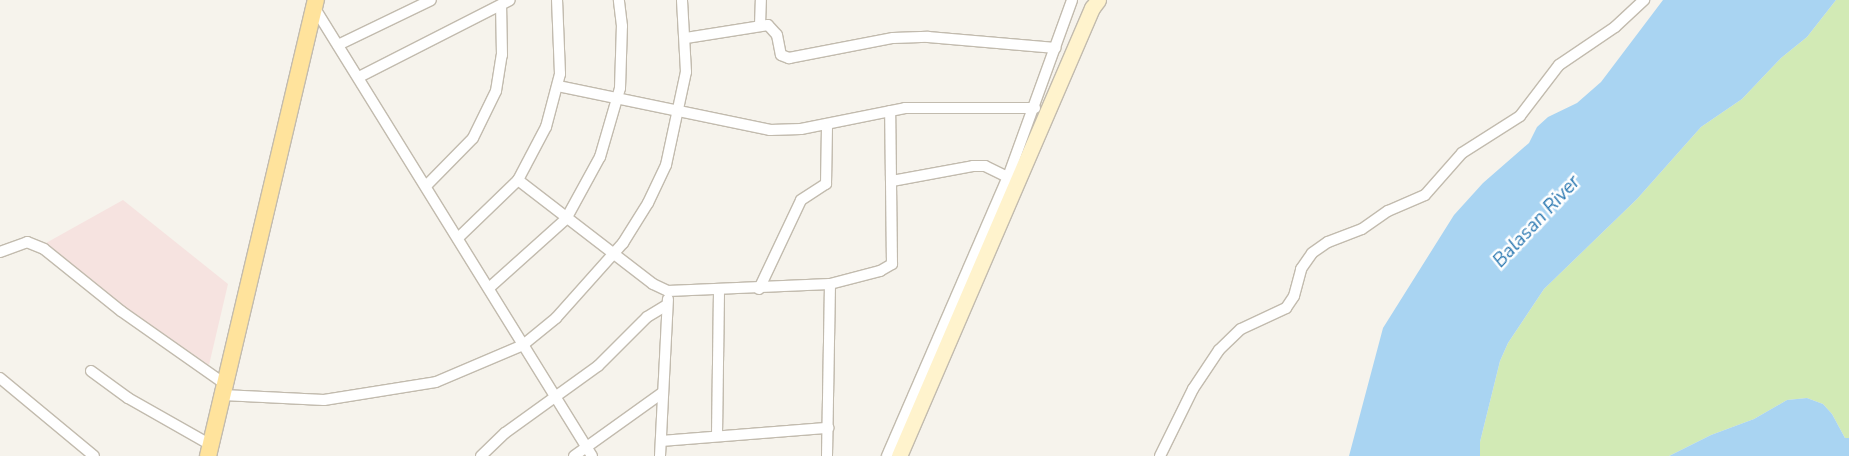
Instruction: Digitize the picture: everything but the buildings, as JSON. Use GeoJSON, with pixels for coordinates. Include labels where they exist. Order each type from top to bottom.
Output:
{"type":"FeatureCollection","features":[{"type":"Feature","properties":{"kind":"main road"},"geometry":{"type":"LineString","coordinates":[[210,450],[315,3]]}},
{"type":"Feature","properties":{"kind":"street"},"geometry":{"type":"LineString","coordinates":[[338,45],[430,0]]}},
{"type":"Feature","properties":{"kind":"street"},"geometry":{"type":"LineString","coordinates":[[458,238],[518,180],[543,135],[558,86],[561,58],[557,0]]}},
{"type":"Feature","properties":{"kind":"street"},"geometry":{"type":"LineString","coordinates":[[489,288],[566,218],[600,157],[618,98],[622,26],[618,0]]}},
{"type":"Feature","properties":{"kind":"street"},"geometry":{"type":"LineString","coordinates":[[0,252],[27,242],[44,249],[224,390],[324,400],[390,392],[462,373],[523,344],[556,318],[614,255],[658,183],[679,113],[686,72],[686,38],[682,0]]}},
{"type":"Feature","properties":{"kind":"street"},"geometry":{"type":"LineString","coordinates":[[760,25],[761,0]]}},
{"type":"Feature","properties":{"kind":"street"},"geometry":{"type":"LineString","coordinates":[[887,456],[1008,177],[1035,108],[1072,0]]}},
{"type":"Feature","properties":{"kind":"street"},"geometry":{"type":"LineString","coordinates":[[899,456],[1088,17],[1098,0]]}},
{"type":"Feature","properties":{"kind":"street"},"geometry":{"type":"LineString","coordinates":[[1160,456],[1193,389],[1219,350],[1241,329],[1286,308],[1301,269],[1312,253],[1328,242],[1362,229],[1388,211],[1425,195],[1462,153],[1524,111],[1559,65],[1615,27],[1644,0]]}},
{"type":"Feature","properties":{"kind":"street"},"geometry":{"type":"LineString","coordinates":[[358,77],[506,2]]}},
{"type":"Feature","properties":{"kind":"street"},"geometry":{"type":"LineString","coordinates":[[426,186],[472,138],[496,91],[502,55],[506,2]]}},
{"type":"Feature","properties":{"kind":"street"},"geometry":{"type":"LineString","coordinates":[[315,3],[338,45],[589,452]]}},
{"type":"Feature","properties":{"kind":"street"},"geometry":{"type":"LineString","coordinates":[[686,38],[760,25],[773,29],[781,55],[789,58],[902,37],[928,36],[1056,48]]}},
{"type":"Feature","properties":{"kind":"street"},"geometry":{"type":"LineString","coordinates":[[558,86],[679,113],[770,130],[827,124],[890,110],[1035,108]]}},
{"type":"Feature","properties":{"kind":"street"},"geometry":{"type":"LineString","coordinates":[[518,180],[653,284],[668,291],[719,291],[830,284],[880,271],[892,264],[890,110]]}},
{"type":"Feature","properties":{"kind":"street"},"geometry":{"type":"LineString","coordinates":[[759,289],[801,200],[826,184],[827,124]]}},
{"type":"Feature","properties":{"kind":"street"},"geometry":{"type":"LineString","coordinates":[[892,181],[973,166],[985,166],[1008,177]]}},
{"type":"Feature","properties":{"kind":"street"},"geometry":{"type":"LineString","coordinates":[[827,456],[830,284]]}},
{"type":"Feature","properties":{"kind":"street"},"geometry":{"type":"LineString","coordinates":[[660,456],[668,291]]}},
{"type":"Feature","properties":{"kind":"street"},"geometry":{"type":"LineString","coordinates":[[717,435],[719,291]]}},
{"type":"Feature","properties":{"kind":"street"},"geometry":{"type":"LineString","coordinates":[[481,456],[505,433],[598,366],[647,317],[667,305]]}},
{"type":"Feature","properties":{"kind":"street"},"geometry":{"type":"LineString","coordinates":[[91,371],[136,403],[210,450]]}},
{"type":"Feature","properties":{"kind":"street"},"geometry":{"type":"LineString","coordinates":[[0,378],[94,456]]}},
{"type":"Feature","properties":{"kind":"street"},"geometry":{"type":"LineString","coordinates":[[574,456],[589,452],[662,393]]}},
{"type":"Feature","properties":{"kind":"street"},"geometry":{"type":"LineString","coordinates":[[661,441],[717,435],[828,428]]}},
{"type":"Feature","properties":{"kind":"shaded area"},"geometry":{"type":"Polygon","coordinates":[[[123,200],[228,284],[209,365],[132,312],[46,243],[123,200]]]}},
{"type":"Feature","properties":{"kind":"green space"},"geometry":{"type":"Polygon","coordinates":[[[1836,0],[1849,0],[1849,438],[1845,438],[1832,414],[1823,404],[1807,398],[1787,400],[1754,419],[1711,435],[1669,456],[1480,456],[1480,442],[1500,361],[1508,343],[1544,289],[1637,199],[1701,127],[1742,99],[1781,58],[1807,37],[1836,0]]]}},
{"type":"Feature","properties":{"kind":"water","name":"Balasan River"},"geometry":{"type":"Polygon","coordinates":[[[1663,0],[1836,0],[1807,37],[1781,58],[1742,99],[1701,127],[1637,199],[1544,289],[1508,343],[1500,361],[1480,442],[1480,456],[1349,456],[1383,328],[1454,215],[1483,183],[1529,143],[1537,127],[1548,117],[1577,103],[1601,82],[1663,0]]]}},
{"type":"Feature","properties":{"kind":"water"},"geometry":{"type":"Polygon","coordinates":[[[1807,398],[1823,404],[1832,414],[1845,438],[1849,438],[1849,456],[1669,456],[1711,435],[1754,419],[1787,400],[1807,398]]]}}]}
